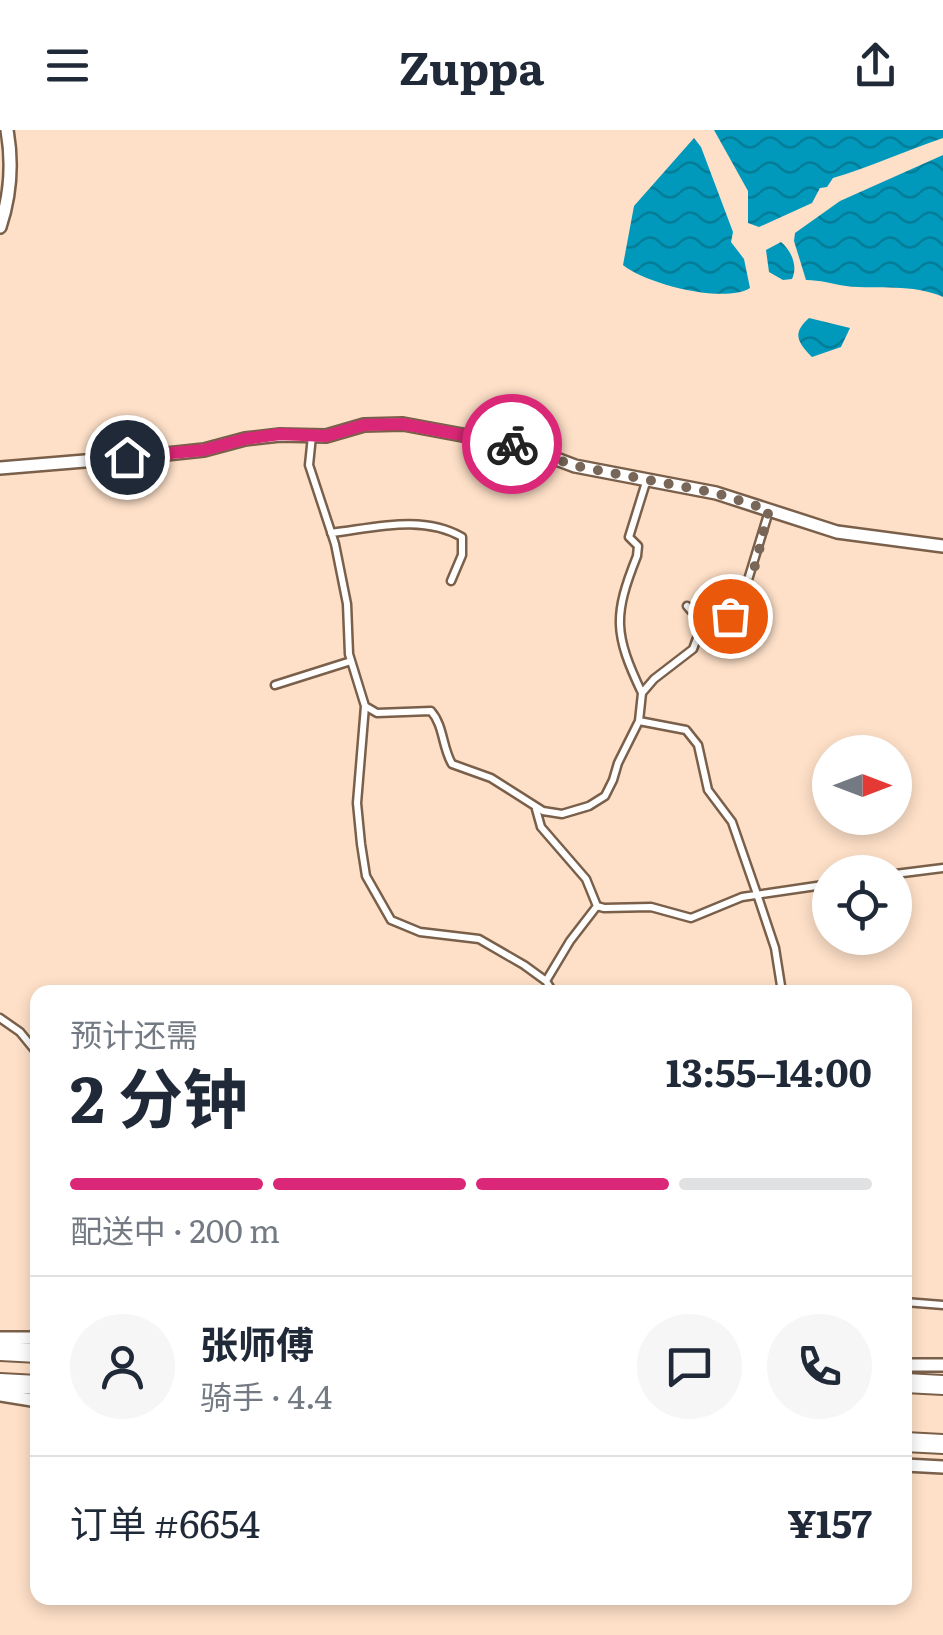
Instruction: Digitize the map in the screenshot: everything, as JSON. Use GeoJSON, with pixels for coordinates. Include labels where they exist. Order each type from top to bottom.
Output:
{"type":"FeatureCollection","features":[{"type":"Feature","properties":{"kind":"main road"},"geometry":{"type":"LineString","coordinates":[[0,1351],[30,1353]]}},
{"type":"Feature","properties":{"kind":"main road"},"geometry":{"type":"LineString","coordinates":[[0,1383],[30,1384]]}},
{"type":"Feature","properties":{"kind":"main road"},"geometry":{"type":"LineString","coordinates":[[912,1384],[943,1385]]}},
{"type":"Feature","properties":{"kind":"main road"},"geometry":{"type":"LineString","coordinates":[[912,1442],[943,1444]]}},
{"type":"Feature","properties":{"kind":"street"},"geometry":{"type":"LineString","coordinates":[[0,227],[10,192],[12,160],[7,130]]}},
{"type":"Feature","properties":{"kind":"street"},"geometry":{"type":"LineString","coordinates":[[0,468],[158,456],[245,439],[326,436],[364,425],[403,424],[522,446],[576,466],[716,493],[837,532],[943,546]]}},
{"type":"Feature","properties":{"kind":"street"},"geometry":{"type":"LineString","coordinates":[[0,1338],[30,1338]]}},
{"type":"Feature","properties":{"kind":"street"},"geometry":{"type":"LineString","coordinates":[[912,1365],[943,1365]]}},
{"type":"Feature","properties":{"kind":"street"},"geometry":{"type":"LineString","coordinates":[[0,1395],[30,1400]]}},
{"type":"Feature","properties":{"kind":"street"},"geometry":{"type":"LineString","coordinates":[[912,1466],[943,1467]]}},
{"type":"Feature","properties":{"kind":"lane"},"geometry":{"type":"LineString","coordinates":[[312,435],[308,465],[345,587],[351,661],[365,706],[357,803],[366,876],[391,920],[420,932],[479,938],[549,985]]}},
{"type":"Feature","properties":{"kind":"lane"},"geometry":{"type":"LineString","coordinates":[[365,706],[377,712],[431,711],[439,720],[452,764],[491,778],[536,808],[562,814],[606,796],[639,721],[642,693],[626,659],[618,610],[637,556],[638,546],[628,538],[647,478]]}},
{"type":"Feature","properties":{"kind":"lane"},"geometry":{"type":"LineString","coordinates":[[704,622],[730,616],[740,606],[769,510]]}},
{"type":"Feature","properties":{"kind":"lane"},"geometry":{"type":"LineString","coordinates":[[331,533],[417,524],[452,532],[462,538],[464,548],[451,581]]}},
{"type":"Feature","properties":{"kind":"lane"},"geometry":{"type":"LineString","coordinates":[[688,606],[704,622]]}},
{"type":"Feature","properties":{"kind":"lane"},"geometry":{"type":"LineString","coordinates":[[642,693],[693,649],[704,622]]}},
{"type":"Feature","properties":{"kind":"lane"},"geometry":{"type":"LineString","coordinates":[[275,685],[351,661]]}},
{"type":"Feature","properties":{"kind":"lane"},"geometry":{"type":"LineString","coordinates":[[639,721],[686,730],[698,745],[708,790],[732,822],[757,894],[781,985]]}},
{"type":"Feature","properties":{"kind":"lane"},"geometry":{"type":"LineString","coordinates":[[536,808],[541,826],[586,879],[597,906]]}},
{"type":"Feature","properties":{"kind":"lane"},"geometry":{"type":"LineString","coordinates":[[912,872],[943,868]]}},
{"type":"Feature","properties":{"kind":"lane"},"geometry":{"type":"LineString","coordinates":[[597,906],[616,910],[651,907],[691,918],[757,894],[812,886]]}},
{"type":"Feature","properties":{"kind":"lane"},"geometry":{"type":"LineString","coordinates":[[546,981],[597,906]]}},
{"type":"Feature","properties":{"kind":"lane"},"geometry":{"type":"LineString","coordinates":[[0,1018],[30,1044]]}},
{"type":"Feature","properties":{"kind":"lane"},"geometry":{"type":"LineString","coordinates":[[912,1303],[943,1305]]}},
{"type":"Feature","properties":{"kind":"water"},"geometry":{"type":"Polygon","coordinates":[[[714,130],[943,130],[943,138],[833,178],[827,187],[820,188],[812,203],[759,227],[748,223],[748,191],[714,130]]]}},
{"type":"Feature","properties":{"kind":"water"},"geometry":{"type":"Polygon","coordinates":[[[694,138],[701,147],[733,232],[731,242],[744,259],[750,288],[738,292],[685,290],[649,279],[623,265],[634,206],[694,138]]]}},
{"type":"Feature","properties":{"kind":"water"},"geometry":{"type":"Polygon","coordinates":[[[943,155],[943,297],[907,288],[806,280],[795,233],[840,201],[943,155]]]}},
{"type":"Feature","properties":{"kind":"water"},"geometry":{"type":"Polygon","coordinates":[[[781,242],[793,259],[792,279],[783,280],[769,272],[766,250],[781,242]]]}},
{"type":"Feature","properties":{"kind":"water"},"geometry":{"type":"Polygon","coordinates":[[[809,318],[850,328],[841,347],[812,357],[799,338],[800,328],[809,318]]]}},
{"type":"Feature","properties":{"kind":"way so far"},"geometry":{"type":"LineString","coordinates":[[512,444],[576,466],[716,493],[769,510],[746,592],[730,616]]}},
{"type":"Feature","properties":{"kind":"route"},"geometry":{"type":"LineString","coordinates":[[127,457],[204,450],[280,434],[326,436],[364,425],[403,424],[512,444]]}}]}
